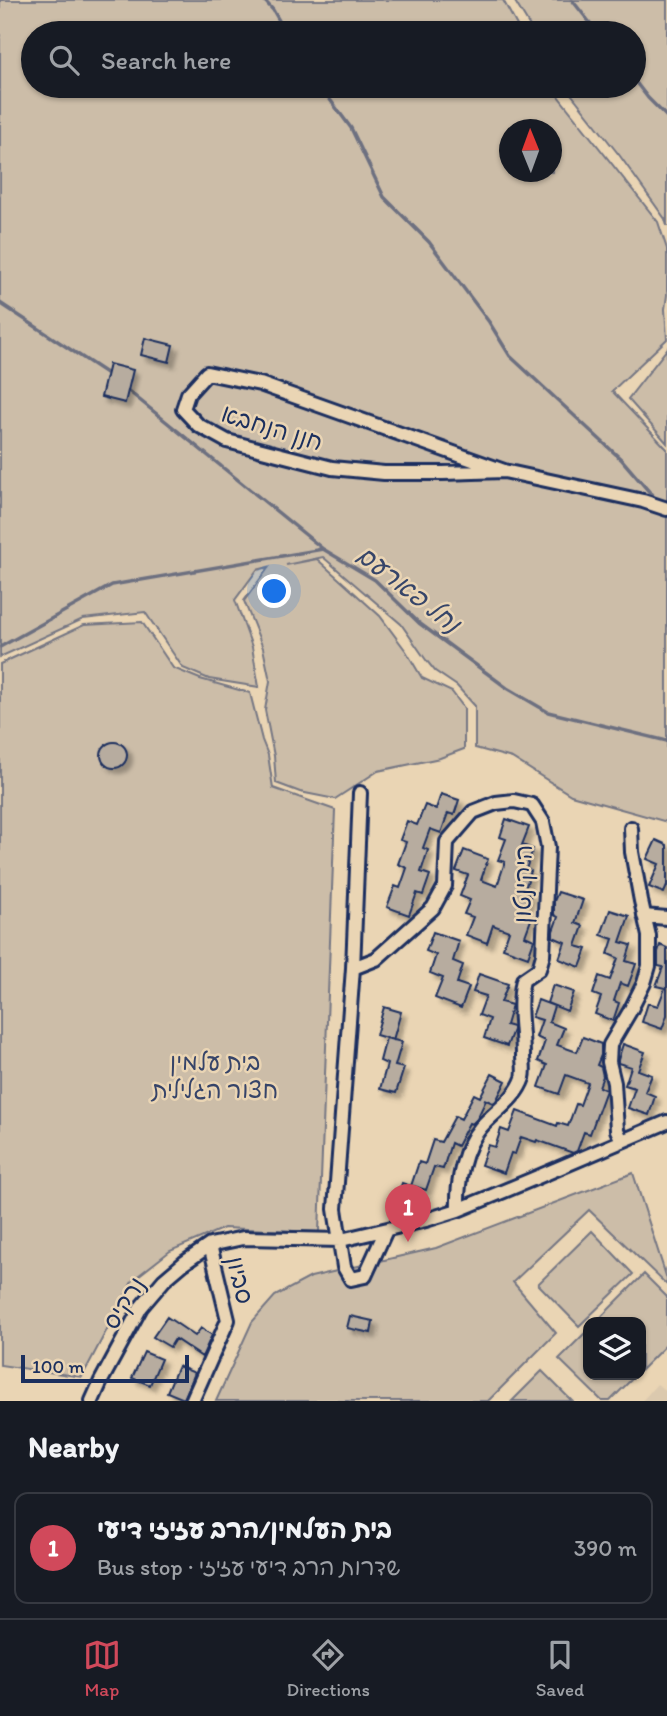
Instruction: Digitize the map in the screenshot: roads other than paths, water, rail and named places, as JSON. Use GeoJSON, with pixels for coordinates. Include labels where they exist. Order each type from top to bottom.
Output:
{"type":"FeatureCollection","features":[{"type":"Feature","properties":{"kind":"street","name":"חנן הנחבא"},"geometry":{"type":"LineString","coordinates":[[207,373],[233,378],[260,384],[504,471],[384,473],[332,468],[227,441],[198,425],[183,409],[188,394],[207,373]]}},
{"type":"Feature","properties":{"kind":"street"},"geometry":{"type":"LineString","coordinates":[[504,471],[643,501],[667,509]]}},
{"type":"Feature","properties":{"kind":"street"},"geometry":{"type":"LineString","coordinates":[[360,793],[353,968],[335,1209],[344,1267],[351,1279],[365,1276],[386,1230]]}},
{"type":"Feature","properties":{"kind":"street","name":"היקינטון"},"geometry":{"type":"LineString","coordinates":[[353,968],[376,959],[432,908],[445,886],[447,842],[473,811],[496,803],[532,805],[543,822],[548,846],[542,955],[538,969],[523,980],[520,995],[523,1077],[514,1095],[480,1129],[469,1146],[457,1196],[458,1210]]}},
{"type":"Feature","properties":{"kind":"street"},"geometry":{"type":"LineString","coordinates":[[622,1141],[617,1130],[614,1083],[609,1062],[610,1045],[630,1012],[649,966],[649,936],[632,852],[631,828]]}},
{"type":"Feature","properties":{"kind":"street"},"geometry":{"type":"LineString","coordinates":[[645,916],[667,918]]}},
{"type":"Feature","properties":{"kind":"street"},"geometry":{"type":"LineString","coordinates":[[210,1245],[243,1238],[341,1240],[386,1230],[458,1210],[667,1122]]}},
{"type":"Feature","properties":{"kind":"street","name":"נרקיס"},"geometry":{"type":"LineString","coordinates":[[92,1401],[141,1307],[164,1280],[210,1245]]}},
{"type":"Feature","properties":{"kind":"street","name":"סביון"},"geometry":{"type":"LineString","coordinates":[[192,1401],[228,1320],[210,1245]]}},
{"type":"Feature","properties":{"kind":"waterway"},"geometry":{"type":"LineString","coordinates":[[264,0],[279,21]]}},
{"type":"Feature","properties":{"kind":"waterway"},"geometry":{"type":"LineString","coordinates":[[572,0],[589,21]]}},
{"type":"Feature","properties":{"kind":"waterway"},"geometry":{"type":"LineString","coordinates":[[646,95],[667,117]]}},
{"type":"Feature","properties":{"kind":"waterway"},"geometry":{"type":"LineString","coordinates":[[329,98],[351,128],[384,197],[429,242],[489,322],[510,356],[622,460],[658,502]]}},
{"type":"Feature","properties":{"kind":"waterway"},"geometry":{"type":"LineString","coordinates":[[0,303],[109,375]]}},
{"type":"Feature","properties":{"kind":"waterway"},"geometry":{"type":"LineString","coordinates":[[126,389],[323,549]]}},
{"type":"Feature","properties":{"kind":"waterway","name":"נחל פארעם"},"geometry":{"type":"LineString","coordinates":[[0,647],[112,585],[323,549],[375,580],[419,623],[507,688],[548,712],[667,741]]}},
{"type":"Feature","properties":{"kind":"place","name":"בית העלמין/הרב עזיזי דיעי"},"geometry":{"type":"Point","coordinates":[408,1242]}},
{"type":"Feature","properties":{"kind":"park label","name":"בית עלמין חצור הגלילית"},"geometry":{"type":"Point","coordinates":[215,1076]}}]}
